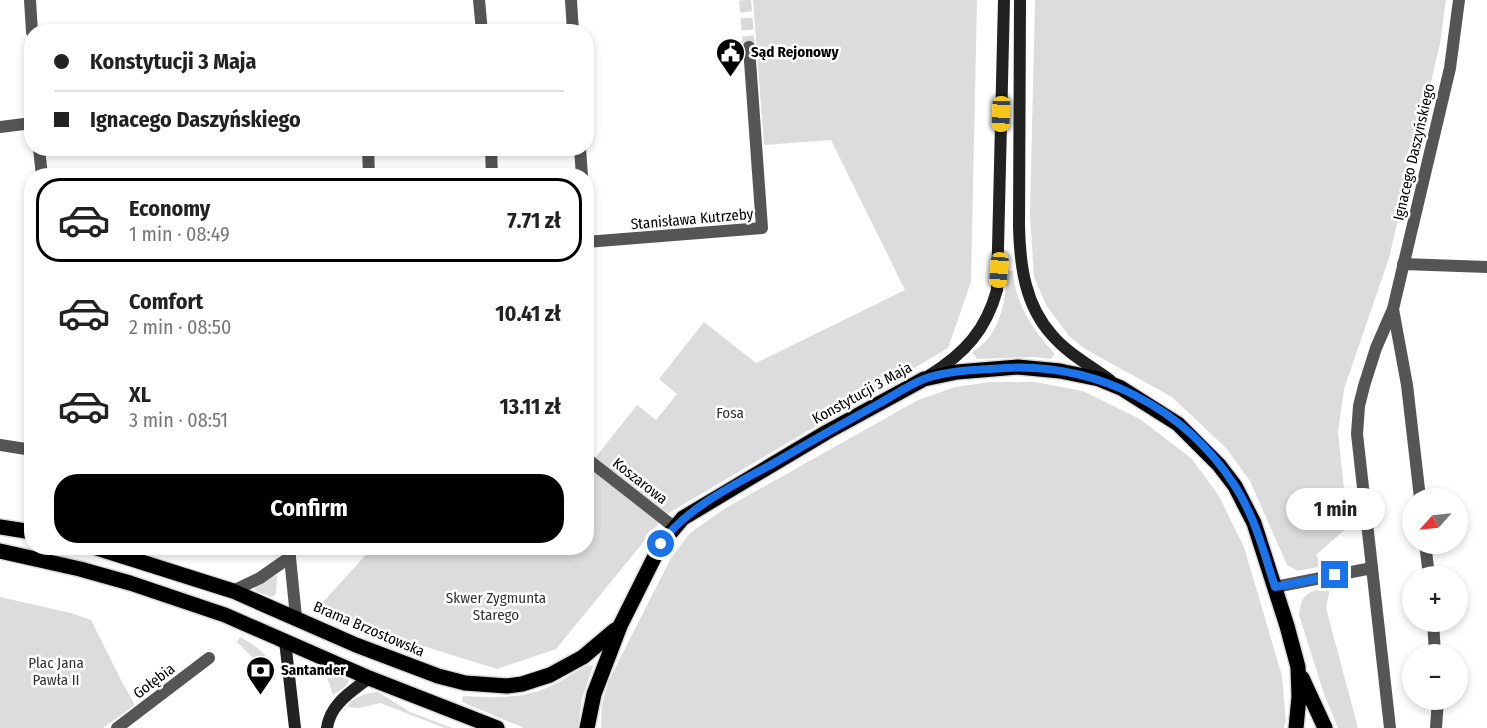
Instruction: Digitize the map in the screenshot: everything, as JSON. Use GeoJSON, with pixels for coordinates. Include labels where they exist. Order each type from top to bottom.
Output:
{"type":"FeatureCollection","features":[{"type":"Feature","properties":{"kind":"main road"},"geometry":{"type":"LineString","coordinates":[[924,379],[962,351],[974,338],[988,316],[997,290],[1004,0]]}},
{"type":"Feature","properties":{"kind":"main road"},"geometry":{"type":"LineString","coordinates":[[1020,0],[1018,227],[1025,286],[1040,320],[1052,336],[1121,387]]}},
{"type":"Feature","properties":{"kind":"main road","name":"Konstytucji 3 Maja"},"geometry":{"type":"LineString","coordinates":[[587,728],[594,694],[620,626],[661,544],[683,518],[827,432],[924,379],[957,372],[1026,368],[1081,375],[1121,387],[1178,424],[1205,449],[1235,486],[1254,523],[1298,667],[1299,697],[1296,728]]}},
{"type":"Feature","properties":{"kind":"main road"},"geometry":{"type":"LineString","coordinates":[[0,526],[24,530]]}},
{"type":"Feature","properties":{"kind":"main road"},"geometry":{"type":"LineString","coordinates":[[0,551],[130,583],[225,615],[369,678],[497,728]]}},
{"type":"Feature","properties":{"kind":"main road","name":"Brama Brzostowska"},"geometry":{"type":"LineString","coordinates":[[119,555],[233,591],[356,645],[465,684],[487,686],[522,684],[550,675],[583,657],[620,626]]}},
{"type":"Feature","properties":{"kind":"main road"},"geometry":{"type":"LineString","coordinates":[[285,641],[296,728]]}},
{"type":"Feature","properties":{"kind":"main road"},"geometry":{"type":"LineString","coordinates":[[1298,667],[1325,728]]}},
{"type":"Feature","properties":{"kind":"main road"},"geometry":{"type":"LineString","coordinates":[[327,728],[329,717],[339,702],[369,678]]}},
{"type":"Feature","properties":{"kind":"street"},"geometry":{"type":"LineString","coordinates":[[30,0],[32,24]]}},
{"type":"Feature","properties":{"kind":"street"},"geometry":{"type":"LineString","coordinates":[[479,0],[481,24]]}},
{"type":"Feature","properties":{"kind":"street"},"geometry":{"type":"LineString","coordinates":[[571,0],[572,24]]}},
{"type":"Feature","properties":{"kind":"street","name":"Ignacego Daszyńskiego"},"geometry":{"type":"LineString","coordinates":[[1390,728],[1358,434],[1359,406],[1376,348],[1393,309],[1449,68],[1459,0]]}},
{"type":"Feature","properties":{"kind":"street","name":"Stanisława Kutrzeby"},"geometry":{"type":"LineString","coordinates":[[594,241],[762,228],[748,47]]}},
{"type":"Feature","properties":{"kind":"street"},"geometry":{"type":"LineString","coordinates":[[0,127],[24,124]]}},
{"type":"Feature","properties":{"kind":"street"},"geometry":{"type":"LineString","coordinates":[[1403,264],[1487,267]]}},
{"type":"Feature","properties":{"kind":"street","name":"Ignacego Daszyńskiego"},"geometry":{"type":"LineString","coordinates":[[1393,309],[1407,385],[1419,488]]}},
{"type":"Feature","properties":{"kind":"street"},"geometry":{"type":"LineString","coordinates":[[0,445],[24,449]]}},
{"type":"Feature","properties":{"kind":"street","name":"Koszarowa"},"geometry":{"type":"LineString","coordinates":[[594,464],[674,527]]}},
{"type":"Feature","properties":{"kind":"street"},"geometry":{"type":"LineString","coordinates":[[233,591],[260,578],[287,555]]}},
{"type":"Feature","properties":{"kind":"street"},"geometry":{"type":"LineString","coordinates":[[290,555],[296,617]]}},
{"type":"Feature","properties":{"kind":"street"},"geometry":{"type":"LineString","coordinates":[[1275,587],[1372,568]]}},
{"type":"Feature","properties":{"kind":"street","name":"Gołębia"},"geometry":{"type":"LineString","coordinates":[[117,728],[209,658]]}},
{"type":"Feature","properties":{"kind":"street"},"geometry":{"type":"LineString","coordinates":[[1436,728],[1437,710]]}},
{"type":"Feature","properties":{"kind":"green space","name":"Fosa"},"geometry":{"type":"Polygon","coordinates":[[[753,0],[977,0],[971,282],[948,348],[667,514],[595,458],[637,405],[656,420],[677,394],[659,379],[704,322],[756,363],[905,290],[831,140],[764,145],[753,0]]]}},
{"type":"Feature","properties":{"kind":"green space"},"geometry":{"type":"Polygon","coordinates":[[[1035,0],[1446,0],[1440,44],[1389,258],[1344,389],[1338,432],[1348,527],[1316,555],[1323,566],[1298,571],[1287,565],[1250,481],[1226,448],[1172,397],[1085,349],[1069,336],[1046,305],[1034,277],[1030,216],[1035,0]]]}},
{"type":"Feature","properties":{"kind":"green space"},"geometry":{"type":"Polygon","coordinates":[[[1008,271],[1013,271],[1017,295],[1026,316],[1055,354],[1051,359],[1036,357],[977,359],[972,352],[989,337],[1000,317],[1008,271]]]}},
{"type":"Feature","properties":{"kind":"green space"},"geometry":{"type":"Polygon","coordinates":[[[990,382],[1035,382],[1083,391],[1140,419],[1192,459],[1219,496],[1244,547],[1282,676],[1286,722],[1284,728],[601,728],[602,704],[609,680],[671,558],[689,534],[724,509],[918,400],[955,387],[990,382]]]}},
{"type":"Feature","properties":{"kind":"green space","name":"Skwer Zygmunta Starego"},"geometry":{"type":"Polygon","coordinates":[[[594,472],[659,523],[556,649],[497,669],[314,612],[366,555],[594,555],[594,472]]]}},
{"type":"Feature","properties":{"kind":"green space"},"geometry":{"type":"Polygon","coordinates":[[[277,575],[276,594],[272,597],[256,591],[253,587],[277,575]]]}},
{"type":"Feature","properties":{"kind":"green space"},"geometry":{"type":"Polygon","coordinates":[[[1330,588],[1326,608],[1358,728],[1338,728],[1324,694],[1299,615],[1304,597],[1317,590],[1330,588]]]}},
{"type":"Feature","properties":{"kind":"green space","name":"Plac Jana Pawła II"},"geometry":{"type":"Polygon","coordinates":[[[0,597],[71,613],[91,620],[135,705],[103,728],[0,728],[0,597]]]}},
{"type":"Feature","properties":{"kind":"green space"},"geometry":{"type":"Polygon","coordinates":[[[240,637],[264,654],[272,666],[275,680],[237,642],[240,637]]]}},
{"type":"Feature","properties":{"kind":"green space"},"geometry":{"type":"Polygon","coordinates":[[[588,665],[593,666],[582,699],[578,728],[524,728],[462,702],[463,696],[508,697],[530,693],[556,684],[588,665]]]}},
{"type":"Feature","properties":{"kind":"green space"},"geometry":{"type":"Polygon","coordinates":[[[330,673],[349,680],[346,686],[333,695],[327,677],[330,673]]]}},
{"type":"Feature","properties":{"kind":"green space"},"geometry":{"type":"Polygon","coordinates":[[[378,692],[410,712],[452,728],[445,728],[380,703],[359,708],[347,707],[360,696],[378,692]]]}},
{"type":"Feature","properties":{"kind":"tunnel"},"geometry":{"type":"LineString","coordinates":[[745,0],[749,47]]}},
{"type":"Feature","properties":{"kind":"place","name":"Sąd Rejonowy"},"geometry":{"type":"Point","coordinates":[730,78]}},
{"type":"Feature","properties":{"kind":"place","name":"Santander"},"geometry":{"type":"Point","coordinates":[260,696]}},
{"type":"Feature","properties":{"kind":"route"},"geometry":{"type":"LineString","coordinates":[[661,544],[674,527],[695,510],[827,432],[924,379],[957,372],[1026,368],[1081,375],[1121,387],[1165,414],[1191,435],[1235,486],[1261,540],[1275,587],[1335,575]]}}]}
